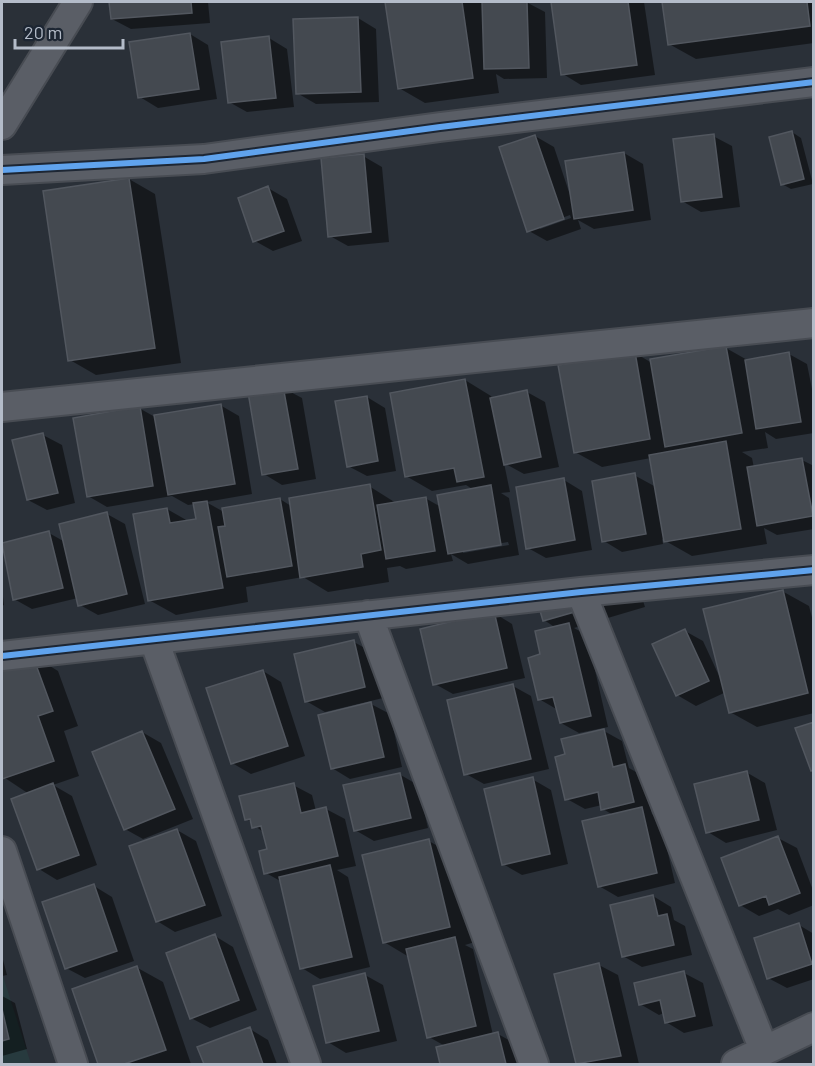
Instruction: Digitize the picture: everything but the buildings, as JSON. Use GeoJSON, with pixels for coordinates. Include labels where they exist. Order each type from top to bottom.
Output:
{"type":"FeatureCollection","features":[{"type":"Feature","properties":{"kind":"street"},"geometry":{"type":"LineString","coordinates":[[2,125],[78,2]]}},
{"type":"Feature","properties":{"kind":"street"},"geometry":{"type":"LineString","coordinates":[[2,170],[204,159],[440,127],[813,82]]}},
{"type":"Feature","properties":{"kind":"street"},"geometry":{"type":"LineString","coordinates":[[2,407],[813,323]]}},
{"type":"Feature","properties":{"kind":"street"},"geometry":{"type":"LineString","coordinates":[[2,656],[580,592],[813,570]]}},
{"type":"Feature","properties":{"kind":"street"},"geometry":{"type":"LineString","coordinates":[[580,592],[764,1050]]}},
{"type":"Feature","properties":{"kind":"street"},"geometry":{"type":"LineString","coordinates":[[368,615],[534,1065]]}},
{"type":"Feature","properties":{"kind":"street"},"geometry":{"type":"LineString","coordinates":[[154,640],[306,1065]]}},
{"type":"Feature","properties":{"kind":"street"},"geometry":{"type":"LineString","coordinates":[[2,851],[73,1065]]}},
{"type":"Feature","properties":{"kind":"street"},"geometry":{"type":"LineString","coordinates":[[736,1065],[813,1027]]}},
{"type":"Feature","properties":{"kind":"green space"},"geometry":{"type":"Polygon","coordinates":[[[2,973],[31,1064],[2,1064],[2,973]]]}},
{"type":"Feature","properties":{"kind":"cycle path"},"geometry":{"type":"LineString","coordinates":[[2,170],[204,159],[440,127],[814,82]]}},
{"type":"Feature","properties":{"kind":"cycle path"},"geometry":{"type":"LineString","coordinates":[[2,656],[581,592],[814,570]]}}]}
